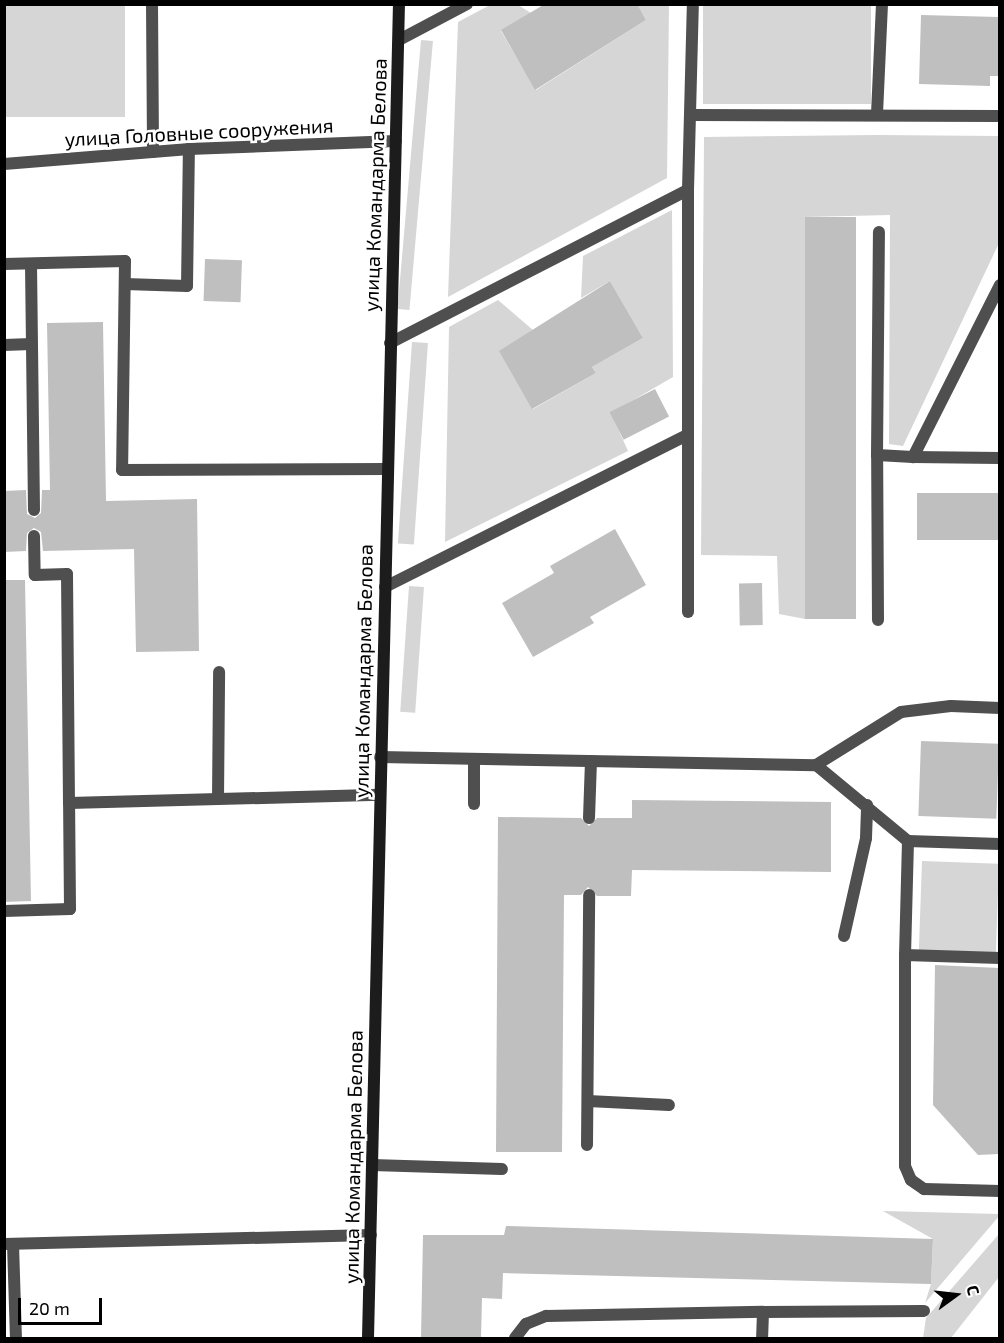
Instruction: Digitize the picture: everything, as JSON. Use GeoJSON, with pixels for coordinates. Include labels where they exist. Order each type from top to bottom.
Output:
{"type":"FeatureCollection","features":[{"type":"Feature","properties":{"kind":"main road","name":"улица Командарма Белова"},"geometry":{"type":"LineString","coordinates":[[368,1338],[399,4]]}},
{"type":"Feature","properties":{"kind":"street"},"geometry":{"type":"LineString","coordinates":[[152,4],[153,152]]}},
{"type":"Feature","properties":{"kind":"street"},"geometry":{"type":"LineString","coordinates":[[399,40],[467,4]]}},
{"type":"Feature","properties":{"kind":"street"},"geometry":{"type":"LineString","coordinates":[[688,612],[688,190],[692,115],[693,4]]}},
{"type":"Feature","properties":{"kind":"street"},"geometry":{"type":"LineString","coordinates":[[878,114],[882,4]]}},
{"type":"Feature","properties":{"kind":"street"},"geometry":{"type":"LineString","coordinates":[[692,115],[999,116]]}},
{"type":"Feature","properties":{"kind":"street","name":"улица Головные сооружения"},"geometry":{"type":"LineString","coordinates":[[4,164],[189,149],[396,141]]}},
{"type":"Feature","properties":{"kind":"street"},"geometry":{"type":"LineString","coordinates":[[125,284],[187,286],[189,149]]}},
{"type":"Feature","properties":{"kind":"street"},"geometry":{"type":"LineString","coordinates":[[390,343],[688,190]]}},
{"type":"Feature","properties":{"kind":"street"},"geometry":{"type":"LineString","coordinates":[[878,620],[879,232]]}},
{"type":"Feature","properties":{"kind":"street"},"geometry":{"type":"LineString","coordinates":[[4,264],[124,261],[122,470],[387,470]]}},
{"type":"Feature","properties":{"kind":"street"},"geometry":{"type":"LineString","coordinates":[[31,264],[34,510]]}},
{"type":"Feature","properties":{"kind":"street"},"geometry":{"type":"LineString","coordinates":[[913,457],[999,285]]}},
{"type":"Feature","properties":{"kind":"street"},"geometry":{"type":"LineString","coordinates":[[4,345],[31,344]]}},
{"type":"Feature","properties":{"kind":"street"},"geometry":{"type":"LineString","coordinates":[[385,587],[687,435]]}},
{"type":"Feature","properties":{"kind":"street"},"geometry":{"type":"LineString","coordinates":[[877,455],[999,458]]}},
{"type":"Feature","properties":{"kind":"street"},"geometry":{"type":"LineString","coordinates":[[4,910],[70,909],[67,574],[35,576],[34,536]]}},
{"type":"Feature","properties":{"kind":"street"},"geometry":{"type":"LineString","coordinates":[[218,799],[219,672]]}},
{"type":"Feature","properties":{"kind":"street"},"geometry":{"type":"LineString","coordinates":[[380,757],[816,765],[901,712],[951,706],[999,708]]}},
{"type":"Feature","properties":{"kind":"street"},"geometry":{"type":"LineString","coordinates":[[474,759],[474,804]]}},
{"type":"Feature","properties":{"kind":"street"},"geometry":{"type":"LineString","coordinates":[[589,818],[591,761]]}},
{"type":"Feature","properties":{"kind":"street"},"geometry":{"type":"LineString","coordinates":[[816,765],[908,840],[999,844]]}},
{"type":"Feature","properties":{"kind":"street"},"geometry":{"type":"LineString","coordinates":[[69,803],[380,795]]}},
{"type":"Feature","properties":{"kind":"street"},"geometry":{"type":"LineString","coordinates":[[844,936],[864,847],[867,805]]}},
{"type":"Feature","properties":{"kind":"street"},"geometry":{"type":"LineString","coordinates":[[908,840],[905,955],[905,1166],[911,1180],[924,1189],[999,1191]]}},
{"type":"Feature","properties":{"kind":"street"},"geometry":{"type":"LineString","coordinates":[[587,1145],[588,896]]}},
{"type":"Feature","properties":{"kind":"street"},"geometry":{"type":"LineString","coordinates":[[905,955],[999,958]]}},
{"type":"Feature","properties":{"kind":"street"},"geometry":{"type":"LineString","coordinates":[[588,1101],[669,1105]]}},
{"type":"Feature","properties":{"kind":"street"},"geometry":{"type":"LineString","coordinates":[[372,1165],[502,1169]]}},
{"type":"Feature","properties":{"kind":"street"},"geometry":{"type":"LineString","coordinates":[[16,1338],[9,1244],[371,1235]]}},
{"type":"Feature","properties":{"kind":"street"},"geometry":{"type":"LineString","coordinates":[[515,1338],[526,1324],[546,1316],[924,1311]]}},
{"type":"Feature","properties":{"kind":"street"},"geometry":{"type":"LineString","coordinates":[[762,1338],[763,1312]]}},
{"type":"Feature","properties":{"kind":"shaded area"},"geometry":{"type":"Polygon","coordinates":[[[5,4],[125,4],[125,117],[5,117],[5,4]]]}},
{"type":"Feature","properties":{"kind":"shaded area"},"geometry":{"type":"Polygon","coordinates":[[[490,5],[518,5],[531,13],[501,31],[536,90],[646,20],[637,5],[669,5],[667,178],[448,297],[458,22],[490,5]]]}},
{"type":"Feature","properties":{"kind":"shaded area"},"geometry":{"type":"Polygon","coordinates":[[[703,5],[871,5],[871,104],[703,104],[703,5]]]}},
{"type":"Feature","properties":{"kind":"shaded area"},"geometry":{"type":"Polygon","coordinates":[[[421,40],[433,41],[409,310],[397,309],[421,40]]]}},
{"type":"Feature","properties":{"kind":"shaded area"},"geometry":{"type":"Polygon","coordinates":[[[999,136],[999,243],[903,446],[889,444],[890,215],[805,217],[805,619],[779,614],[777,556],[701,555],[704,137],[999,136]]]}},
{"type":"Feature","properties":{"kind":"shaded area"},"geometry":{"type":"Polygon","coordinates":[[[672,210],[673,377],[611,413],[628,451],[445,542],[449,327],[498,300],[534,331],[500,351],[533,409],[596,373],[592,367],[643,338],[610,281],[581,298],[583,256],[672,210]]]}},
{"type":"Feature","properties":{"kind":"shaded area"},"geometry":{"type":"Polygon","coordinates":[[[412,342],[428,343],[414,545],[398,544],[412,342]]]}},
{"type":"Feature","properties":{"kind":"shaded area"},"geometry":{"type":"Polygon","coordinates":[[[409,586],[424,587],[415,713],[400,712],[409,586]]]}},
{"type":"Feature","properties":{"kind":"shaded area"},"geometry":{"type":"Polygon","coordinates":[[[922,861],[999,864],[996,953],[919,950],[922,861]]]}},
{"type":"Feature","properties":{"kind":"shaded area"},"geometry":{"type":"Polygon","coordinates":[[[883,1211],[1000,1215],[925,1303],[931,1284],[933,1239],[883,1211]]]}},
{"type":"Feature","properties":{"kind":"shaded area"},"geometry":{"type":"Polygon","coordinates":[[[999,1234],[999,1277],[951,1338],[923,1338],[926,1318],[999,1234]]]}},
{"type":"Feature","properties":{"kind":"building"},"geometry":{"type":"Polygon","coordinates":[[[545,4],[637,4],[646,20],[535,90],[501,30],[545,4]]]}},
{"type":"Feature","properties":{"kind":"building"},"geometry":{"type":"Polygon","coordinates":[[[921,15],[999,17],[999,76],[990,76],[990,86],[919,84],[921,15]]]}},
{"type":"Feature","properties":{"kind":"building"},"geometry":{"type":"Polygon","coordinates":[[[805,217],[856,217],[856,619],[805,619],[805,217]]]}},
{"type":"Feature","properties":{"kind":"building"},"geometry":{"type":"Polygon","coordinates":[[[205,259],[242,260],[241,302],[204,301],[205,259]]]}},
{"type":"Feature","properties":{"kind":"building"},"geometry":{"type":"Polygon","coordinates":[[[610,281],[643,338],[592,367],[596,373],[532,409],[499,351],[610,281]]]}},
{"type":"Feature","properties":{"kind":"building"},"geometry":{"type":"Polygon","coordinates":[[[103,322],[106,501],[197,499],[199,651],[136,652],[134,549],[43,551],[41,532],[34,528],[27,533],[26,551],[4,552],[4,491],[26,490],[27,514],[35,518],[41,513],[42,490],[50,490],[47,323],[103,322]]]}},
{"type":"Feature","properties":{"kind":"building"},"geometry":{"type":"Polygon","coordinates":[[[655,389],[669,417],[624,440],[610,412],[655,389]]]}},
{"type":"Feature","properties":{"kind":"building"},"geometry":{"type":"Polygon","coordinates":[[[917,493],[999,493],[999,540],[917,540],[917,493]]]}},
{"type":"Feature","properties":{"kind":"building"},"geometry":{"type":"Polygon","coordinates":[[[615,529],[646,585],[590,617],[594,623],[533,657],[502,603],[554,573],[550,566],[615,529]]]}},
{"type":"Feature","properties":{"kind":"building"},"geometry":{"type":"Polygon","coordinates":[[[4,580],[25,580],[31,901],[4,902],[4,580]]]}},
{"type":"Feature","properties":{"kind":"building"},"geometry":{"type":"Polygon","coordinates":[[[739,583],[762,583],[763,625],[740,625],[739,583]]]}},
{"type":"Feature","properties":{"kind":"building"},"geometry":{"type":"Polygon","coordinates":[[[921,741],[999,744],[996,819],[918,816],[921,741]]]}},
{"type":"Feature","properties":{"kind":"building"},"geometry":{"type":"Polygon","coordinates":[[[632,800],[831,802],[831,872],[632,870],[631,896],[597,896],[588,887],[581,895],[564,895],[562,1152],[496,1152],[498,817],[581,818],[589,826],[597,818],[632,818],[632,800]]]}},
{"type":"Feature","properties":{"kind":"building"},"geometry":{"type":"Polygon","coordinates":[[[935,965],[999,968],[999,1154],[978,1155],[933,1105],[935,965]]]}},
{"type":"Feature","properties":{"kind":"building"},"geometry":{"type":"Polygon","coordinates":[[[506,1226],[933,1239],[931,1284],[503,1273],[502,1299],[482,1298],[481,1338],[421,1338],[423,1235],[504,1235],[506,1226]]]}}]}
